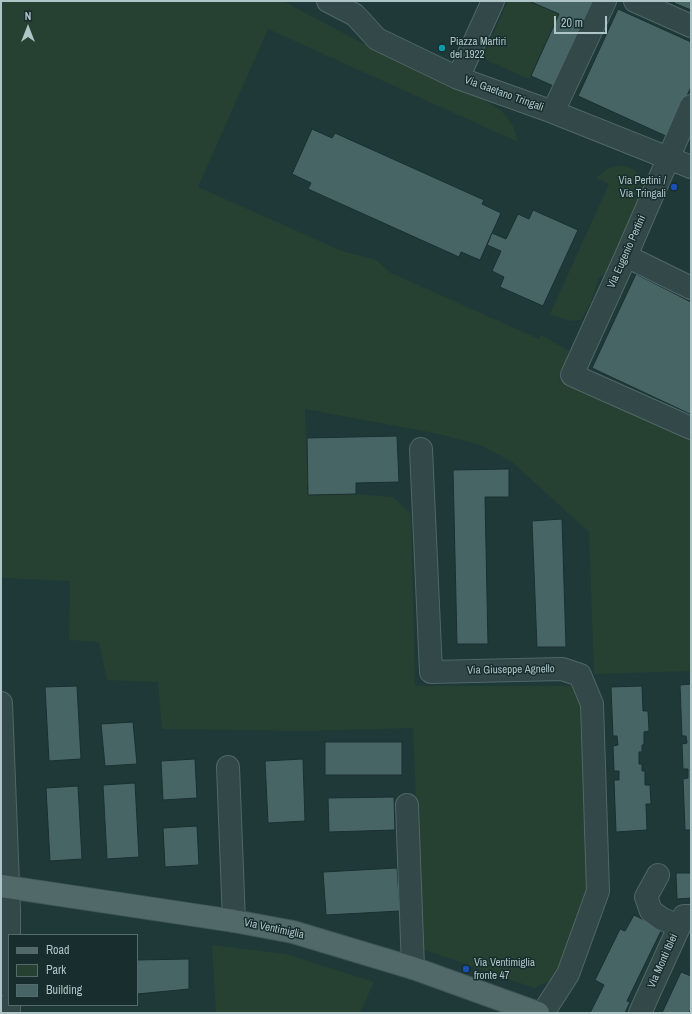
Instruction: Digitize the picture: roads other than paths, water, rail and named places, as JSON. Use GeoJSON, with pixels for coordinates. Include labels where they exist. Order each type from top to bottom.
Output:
{"type":"FeatureCollection","features":[{"type":"Feature","properties":{"kind":"main road","name":"Via Ventimiglia"},"geometry":{"type":"LineString","coordinates":[[4,886],[234,921],[293,932],[413,968],[538,1013]]}},
{"type":"Feature","properties":{"kind":"street","name":"Via Gaetano Tringali"},"geometry":{"type":"LineString","coordinates":[[328,1],[358,8],[378,39],[458,78],[553,112],[691,167]]}},
{"type":"Feature","properties":{"kind":"street"},"geometry":{"type":"LineString","coordinates":[[458,78],[493,1]]}},
{"type":"Feature","properties":{"kind":"street"},"geometry":{"type":"LineString","coordinates":[[553,112],[605,1]]}},
{"type":"Feature","properties":{"kind":"street"},"geometry":{"type":"LineString","coordinates":[[635,1],[691,26]]}},
{"type":"Feature","properties":{"kind":"street","name":"Via Eugenio Pertini"},"geometry":{"type":"LineString","coordinates":[[691,106],[626,256],[572,375],[691,428]]}},
{"type":"Feature","properties":{"kind":"street"},"geometry":{"type":"LineString","coordinates":[[626,256],[691,288]]}},
{"type":"Feature","properties":{"kind":"street","name":"Via Giuseppe Agnello"},"geometry":{"type":"LineString","coordinates":[[421,449],[431,672],[562,669],[580,675],[592,704],[598,891],[568,974],[544,1013]]}},
{"type":"Feature","properties":{"kind":"street"},"geometry":{"type":"LineString","coordinates":[[1,702],[4,886],[8,966]]}},
{"type":"Feature","properties":{"kind":"street"},"geometry":{"type":"LineString","coordinates":[[228,767],[234,921]]}},
{"type":"Feature","properties":{"kind":"street"},"geometry":{"type":"LineString","coordinates":[[408,805],[413,968]]}},
{"type":"Feature","properties":{"kind":"street"},"geometry":{"type":"LineString","coordinates":[[658,875],[646,897],[651,911],[662,919],[685,921]]}},
{"type":"Feature","properties":{"kind":"street","name":"Via Monti Iblei"},"geometry":{"type":"LineString","coordinates":[[640,1013],[685,921]]}},
{"type":"Feature","properties":{"kind":"place","name":"Piazza Martiri del 1922"},"geometry":{"type":"Point","coordinates":[442,48]}},
{"type":"Feature","properties":{"kind":"place","name":"Via Pertini / Via Tringali"},"geometry":{"type":"Point","coordinates":[674,187]}},
{"type":"Feature","properties":{"kind":"place","name":"Via Ventimiglia fronte 47"},"geometry":{"type":"Point","coordinates":[466,969]}}]}
